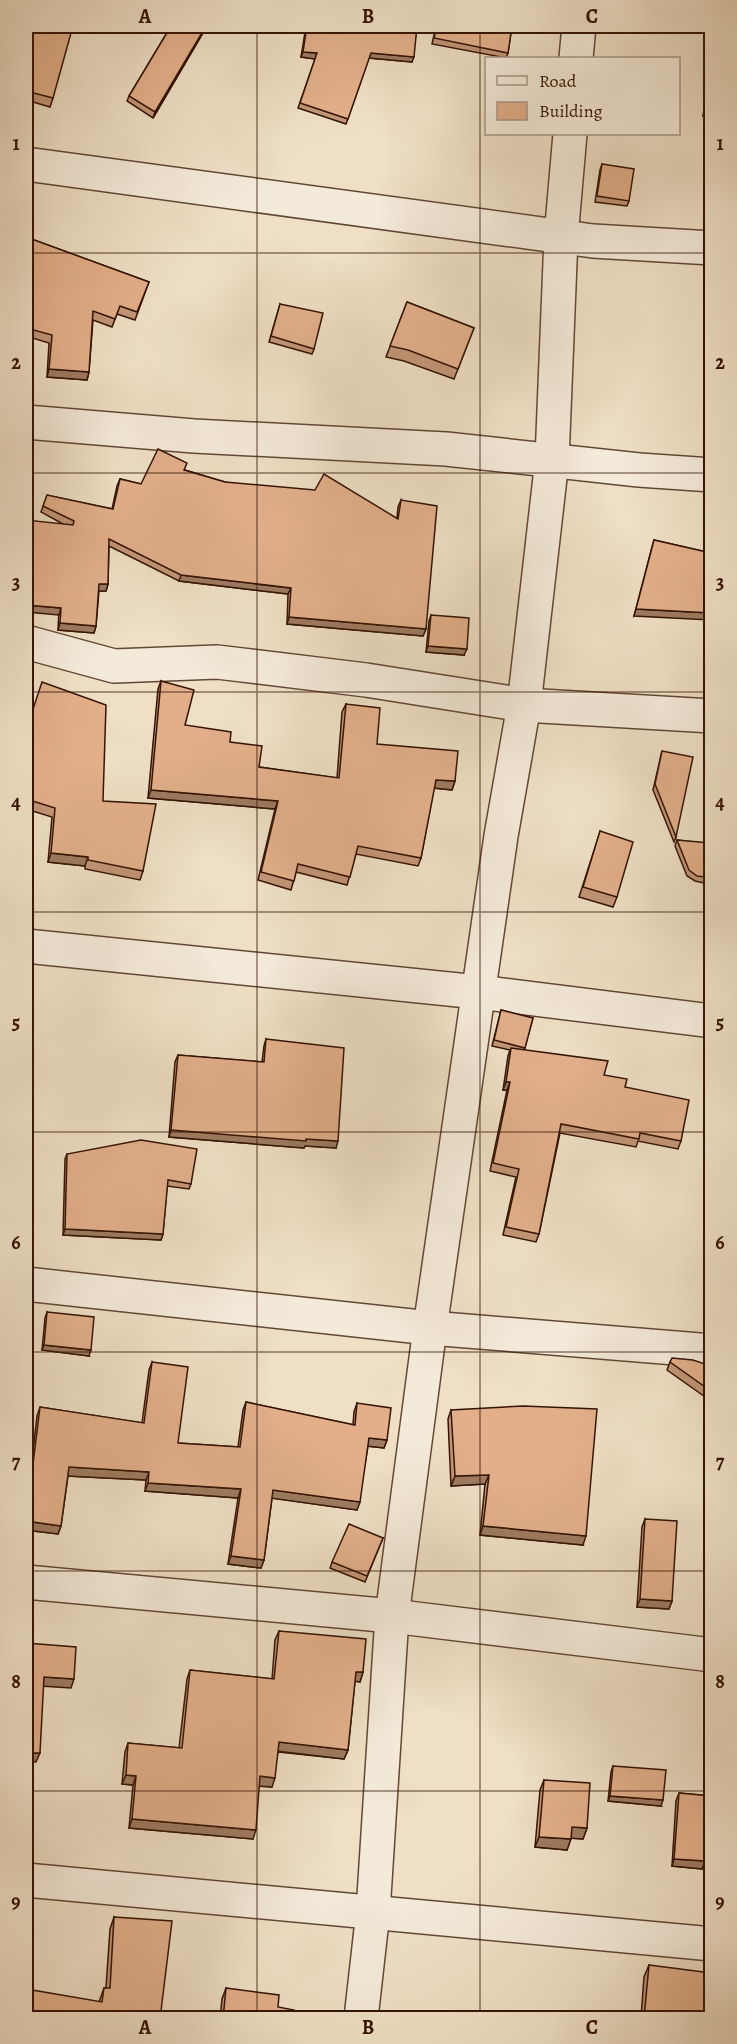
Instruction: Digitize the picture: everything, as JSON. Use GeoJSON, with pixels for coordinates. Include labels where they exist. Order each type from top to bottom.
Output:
{"type":"FeatureCollection","features":[{"type":"Feature","properties":{"kind":"street"},"geometry":{"type":"LineString","coordinates":[[576,57],[579,26]]}},
{"type":"Feature","properties":{"kind":"street"},"geometry":{"type":"LineString","coordinates":[[360,2019],[373,1912],[392,1616],[478,992],[501,836],[524,705],[552,460],[561,237],[570,135]]}},
{"type":"Feature","properties":{"kind":"street"},"geometry":{"type":"LineString","coordinates":[[26,164],[72,168],[593,241],[711,248]]}},
{"type":"Feature","properties":{"kind":"street"},"geometry":{"type":"LineString","coordinates":[[26,422],[194,436],[446,449],[639,470],[711,475]]}},
{"type":"Feature","properties":{"kind":"street"},"geometry":{"type":"LineString","coordinates":[[26,642],[114,666],[217,662],[366,680],[524,705],[711,716]]}},
{"type":"Feature","properties":{"kind":"street"},"geometry":{"type":"LineString","coordinates":[[26,946],[478,992],[711,1021]]}},
{"type":"Feature","properties":{"kind":"street"},"geometry":{"type":"LineString","coordinates":[[26,1284],[430,1328],[711,1351]]}},
{"type":"Feature","properties":{"kind":"street"},"geometry":{"type":"LineString","coordinates":[[26,1582],[392,1616],[711,1655]]}},
{"type":"Feature","properties":{"kind":"street"},"geometry":{"type":"LineString","coordinates":[[26,1880],[711,1944]]}},
{"type":"Feature","properties":{"kind":"building"},"geometry":{"type":"Polygon","coordinates":[[[26,26],[41,26],[71,33],[53,98],[26,91],[26,26]]]}},
{"type":"Feature","properties":{"kind":"building"},"geometry":{"type":"Polygon","coordinates":[[[171,26],[206,26],[155,112],[129,96],[171,26]]]}},
{"type":"Feature","properties":{"kind":"building"},"geometry":{"type":"Polygon","coordinates":[[[307,26],[417,26],[414,57],[371,53],[348,119],[300,103],[317,53],[303,52],[307,26]]]}},
{"type":"Feature","properties":{"kind":"building"},"geometry":{"type":"Polygon","coordinates":[[[437,26],[512,26],[508,53],[434,38],[437,26]]]}},
{"type":"Feature","properties":{"kind":"building"},"geometry":{"type":"Polygon","coordinates":[[[711,69],[711,111],[705,110],[711,69]]]}},
{"type":"Feature","properties":{"kind":"building"},"geometry":{"type":"Polygon","coordinates":[[[602,164],[634,169],[629,201],[597,196],[602,164]]]}},
{"type":"Feature","properties":{"kind":"building"},"geometry":{"type":"Polygon","coordinates":[[[26,237],[149,282],[137,312],[120,306],[115,319],[93,311],[89,372],[49,369],[52,335],[26,328],[26,237]]]}},
{"type":"Feature","properties":{"kind":"building"},"geometry":{"type":"Polygon","coordinates":[[[407,302],[474,328],[458,369],[408,350],[390,346],[407,302]]]}},
{"type":"Feature","properties":{"kind":"building"},"geometry":{"type":"Polygon","coordinates":[[[280,304],[323,313],[314,349],[271,336],[280,304]]]}},
{"type":"Feature","properties":{"kind":"building"},"geometry":{"type":"Polygon","coordinates":[[[158,449],[187,463],[184,470],[225,482],[315,490],[324,474],[398,519],[401,500],[437,506],[426,629],[289,617],[291,588],[181,575],[109,539],[108,584],[99,584],[96,626],[60,623],[61,608],[26,605],[26,520],[73,525],[74,521],[43,506],[47,495],[113,509],[120,479],[141,484],[158,449]]]}},
{"type":"Feature","properties":{"kind":"building"},"geometry":{"type":"Polygon","coordinates":[[[654,540],[711,553],[711,613],[636,609],[654,540]]]}},
{"type":"Feature","properties":{"kind":"building"},"geometry":{"type":"Polygon","coordinates":[[[431,615],[469,618],[467,649],[428,646],[431,615]]]}},
{"type":"Feature","properties":{"kind":"building"},"geometry":{"type":"Polygon","coordinates":[[[161,681],[194,690],[185,725],[231,732],[230,742],[262,746],[259,767],[339,778],[346,704],[380,708],[377,744],[458,751],[455,781],[436,780],[421,858],[358,846],[350,877],[298,864],[294,881],[261,872],[278,801],[151,790],[161,681]]]}},
{"type":"Feature","properties":{"kind":"building"},"geometry":{"type":"Polygon","coordinates":[[[42,682],[106,705],[103,801],[156,804],[143,871],[88,860],[88,857],[51,853],[55,808],[26,799],[26,730],[42,682]]]}},
{"type":"Feature","properties":{"kind":"building"},"geometry":{"type":"Polygon","coordinates":[[[662,751],[693,757],[676,837],[655,784],[662,751]]]}},
{"type":"Feature","properties":{"kind":"building"},"geometry":{"type":"Polygon","coordinates":[[[600,831],[633,842],[617,897],[583,887],[600,831]]]}},
{"type":"Feature","properties":{"kind":"building"},"geometry":{"type":"Polygon","coordinates":[[[677,840],[711,844],[711,875],[697,876],[689,870],[677,840]]]}},
{"type":"Feature","properties":{"kind":"building"},"geometry":{"type":"Polygon","coordinates":[[[501,1010],[533,1018],[525,1048],[494,1040],[501,1010]]]}},
{"type":"Feature","properties":{"kind":"building"},"geometry":{"type":"Polygon","coordinates":[[[266,1039],[344,1048],[338,1141],[306,1139],[306,1141],[171,1130],[178,1055],[264,1062],[266,1039]]]}},
{"type":"Feature","properties":{"kind":"building"},"geometry":{"type":"Polygon","coordinates":[[[511,1048],[608,1061],[604,1075],[627,1079],[625,1087],[689,1100],[681,1141],[640,1133],[639,1139],[561,1124],[539,1234],[506,1227],[519,1169],[493,1163],[510,1082],[506,1082],[511,1048]]]}},
{"type":"Feature","properties":{"kind":"building"},"geometry":{"type":"Polygon","coordinates":[[[141,1140],[197,1149],[191,1184],[168,1180],[163,1234],[65,1229],[67,1154],[141,1140]]]}},
{"type":"Feature","properties":{"kind":"building"},"geometry":{"type":"Polygon","coordinates":[[[47,1312],[94,1317],[91,1350],[44,1345],[47,1312]]]}},
{"type":"Feature","properties":{"kind":"building"},"geometry":{"type":"Polygon","coordinates":[[[672,1358],[693,1360],[711,1366],[711,1391],[670,1362],[672,1358]]]}},
{"type":"Feature","properties":{"kind":"building"},"geometry":{"type":"Polygon","coordinates":[[[152,1362],[188,1367],[178,1443],[240,1447],[246,1402],[355,1425],[357,1403],[391,1408],[387,1440],[369,1438],[360,1502],[273,1490],[264,1560],[231,1556],[241,1489],[148,1483],[149,1472],[69,1467],[61,1526],[26,1521],[40,1407],[144,1423],[152,1362]]]}},
{"type":"Feature","properties":{"kind":"building"},"geometry":{"type":"Polygon","coordinates":[[[523,1406],[597,1409],[586,1536],[483,1526],[489,1475],[455,1476],[451,1410],[523,1406]]]}},
{"type":"Feature","properties":{"kind":"building"},"geometry":{"type":"Polygon","coordinates":[[[645,1519],[677,1521],[672,1601],[640,1599],[645,1519]]]}},
{"type":"Feature","properties":{"kind":"building"},"geometry":{"type":"Polygon","coordinates":[[[349,1524],[383,1538],[367,1576],[332,1562],[349,1524]]]}},
{"type":"Feature","properties":{"kind":"building"},"geometry":{"type":"Polygon","coordinates":[[[279,1631],[366,1639],[363,1672],[356,1672],[348,1750],[279,1742],[275,1778],[260,1776],[256,1830],[132,1819],[136,1776],[126,1775],[128,1743],[182,1748],[190,1670],[274,1679],[279,1631]]]}},
{"type":"Feature","properties":{"kind":"building"},"geometry":{"type":"Polygon","coordinates":[[[26,1643],[76,1647],[74,1679],[44,1677],[40,1753],[26,1753],[26,1643]]]}},
{"type":"Feature","properties":{"kind":"building"},"geometry":{"type":"Polygon","coordinates":[[[613,1766],[666,1770],[663,1800],[610,1796],[613,1766]]]}},
{"type":"Feature","properties":{"kind":"building"},"geometry":{"type":"Polygon","coordinates":[[[544,1780],[590,1783],[587,1828],[572,1827],[571,1839],[539,1837],[544,1780]]]}},
{"type":"Feature","properties":{"kind":"building"},"geometry":{"type":"Polygon","coordinates":[[[679,1793],[711,1796],[711,1829],[708,1829],[705,1861],[674,1859],[679,1793]]]}},
{"type":"Feature","properties":{"kind":"building"},"geometry":{"type":"Polygon","coordinates":[[[114,1917],[172,1921],[160,2019],[26,2019],[26,1989],[102,2002],[104,1988],[110,1988],[114,1917]]]}},
{"type":"Feature","properties":{"kind":"building"},"geometry":{"type":"Polygon","coordinates":[[[649,1965],[711,1973],[711,2019],[599,2019],[600,2014],[644,2018],[649,1965]]]}},
{"type":"Feature","properties":{"kind":"building"},"geometry":{"type":"Polygon","coordinates":[[[226,1988],[279,1995],[278,2007],[294,2010],[292,2019],[223,2019],[226,1988]]]}}]}
